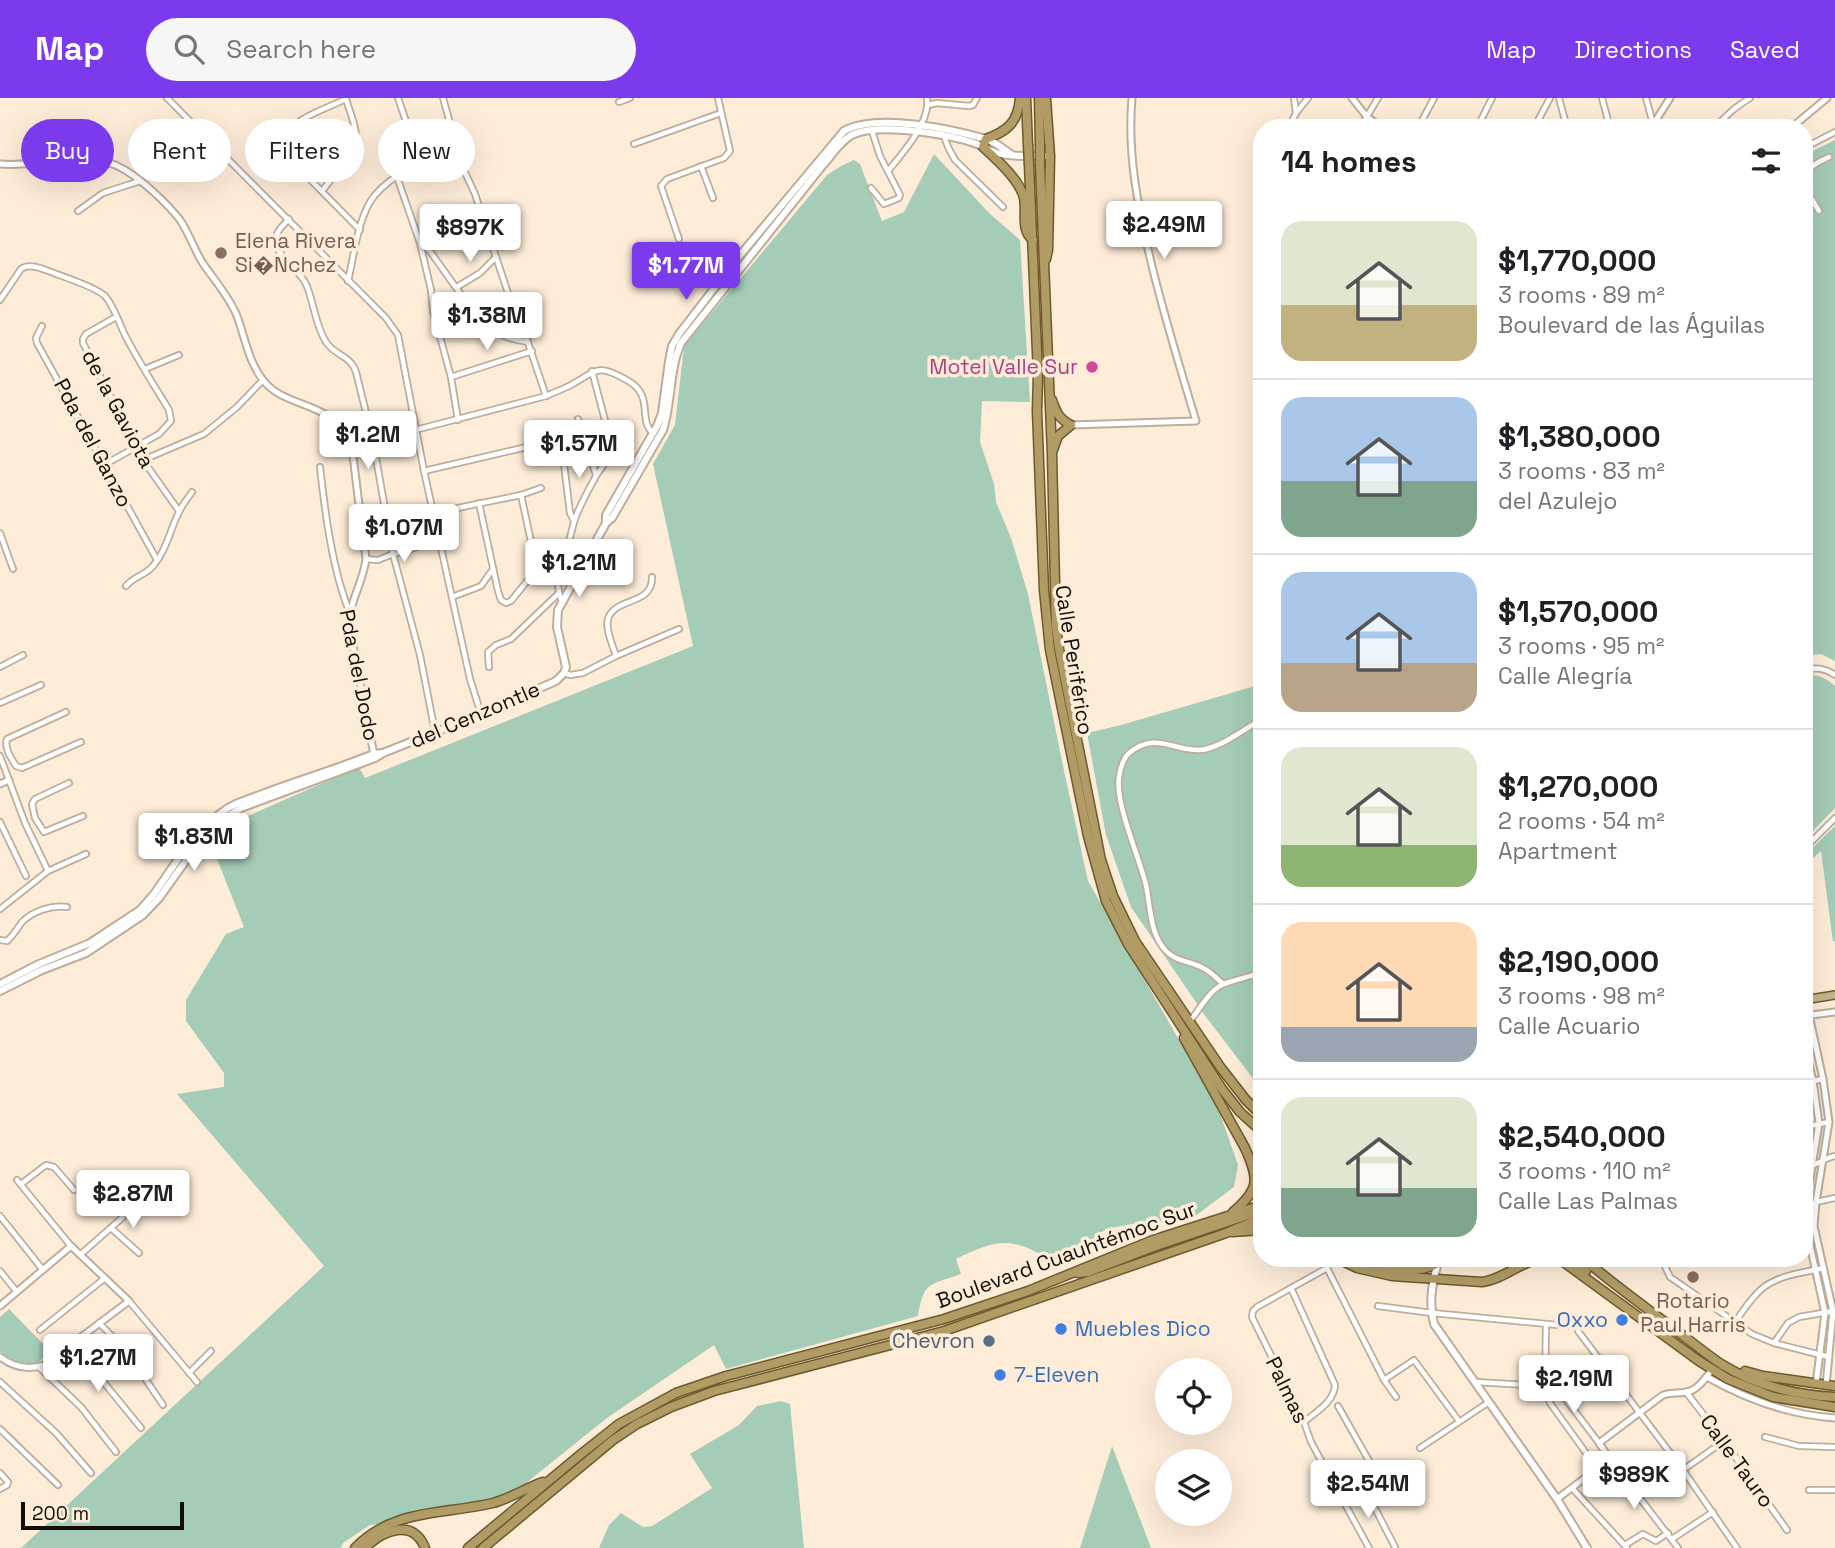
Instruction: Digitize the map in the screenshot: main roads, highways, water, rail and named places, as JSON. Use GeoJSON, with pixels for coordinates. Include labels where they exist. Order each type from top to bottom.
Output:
{"type":"FeatureCollection","features":[{"type":"Feature","properties":{"kind":"highway"},"geometry":{"type":"LineString","coordinates":[[1020,98],[1019,109],[1011,124],[985,143],[1019,186],[1024,198],[1027,233],[1033,240]]}},
{"type":"Feature","properties":{"kind":"highway","name":"Calle Periférico"},"geometry":{"type":"LineString","coordinates":[[1026,98],[1038,375],[1042,566],[1050,649],[1082,809],[1102,890],[1128,944],[1233,1104],[1253,1125]]}},
{"type":"Feature","properties":{"kind":"highway","name":"Calle Periférico"},"geometry":{"type":"LineString","coordinates":[[1039,98],[1055,606],[1059,649],[1101,860],[1113,897],[1135,941],[1236,1088],[1253,1106]]}},
{"type":"Feature","properties":{"kind":"highway"},"geometry":{"type":"LineString","coordinates":[[1043,270],[1048,250],[1050,156],[1046,98]]}},
{"type":"Feature","properties":{"kind":"highway"},"geometry":{"type":"LineString","coordinates":[[1048,387],[1057,415],[1070,425],[1058,436],[1052,454]]}},
{"type":"Feature","properties":{"kind":"highway"},"geometry":{"type":"LineString","coordinates":[[1176,1019],[1253,1167]]}},
{"type":"Feature","properties":{"kind":"highway"},"geometry":{"type":"LineString","coordinates":[[1226,1217],[1251,1195],[1253,1186]]}},
{"type":"Feature","properties":{"kind":"highway","name":"Boulevard Cuauhtémoc Sur"},"geometry":{"type":"LineString","coordinates":[[549,1480],[620,1424],[663,1399],[702,1383],[944,1319],[1028,1291],[1153,1240],[1253,1210]]}},
{"type":"Feature","properties":{"kind":"highway"},"geometry":{"type":"LineString","coordinates":[[1081,1283],[1089,1275],[1156,1246],[1253,1211]]}},
{"type":"Feature","properties":{"kind":"highway"},"geometry":{"type":"LineString","coordinates":[[1072,1274],[1089,1275],[1253,1220]]}},
{"type":"Feature","properties":{"kind":"highway","name":"Boulevard Cuauhtémoc Sur"},"geometry":{"type":"LineString","coordinates":[[483,1548],[613,1440],[671,1407],[700,1395],[944,1331],[1226,1233],[1253,1221]]}},
{"type":"Feature","properties":{"kind":"highway"},"geometry":{"type":"LineString","coordinates":[[1226,1233],[1253,1231]]}},
{"type":"Feature","properties":{"kind":"highway"},"geometry":{"type":"LineString","coordinates":[[1359,1267],[1392,1276],[1473,1281],[1490,1281],[1519,1267]]}},
{"type":"Feature","properties":{"kind":"highway"},"geometry":{"type":"LineString","coordinates":[[1391,1267],[1424,1270],[1430,1267]]}},
{"type":"Feature","properties":{"kind":"highway"},"geometry":{"type":"LineString","coordinates":[[1574,1267],[1710,1373],[1773,1397],[1835,1407]]}},
{"type":"Feature","properties":{"kind":"highway"},"geometry":{"type":"LineString","coordinates":[[1582,1267],[1610,1282]]}},
{"type":"Feature","properties":{"kind":"highway"},"geometry":{"type":"LineString","coordinates":[[1593,1267],[1722,1364],[1777,1388],[1801,1394],[1835,1397]]}},
{"type":"Feature","properties":{"kind":"highway"},"geometry":{"type":"LineString","coordinates":[[1587,1269],[1605,1291]]}},
{"type":"Feature","properties":{"kind":"highway"},"geometry":{"type":"LineString","coordinates":[[1722,1364],[1763,1376],[1830,1386]]}},
{"type":"Feature","properties":{"kind":"highway"},"geometry":{"type":"LineString","coordinates":[[355,1548],[372,1532],[394,1521],[507,1499],[549,1480]]}},
{"type":"Feature","properties":{"kind":"highway"},"geometry":{"type":"LineString","coordinates":[[468,1548],[549,1480]]}},
{"type":"Feature","properties":{"kind":"highway"},"geometry":{"type":"LineString","coordinates":[[365,1548],[380,1535],[400,1529],[417,1535],[425,1548]]}},
{"type":"Feature","properties":{"kind":"main road"},"geometry":{"type":"LineString","coordinates":[[606,523],[606,515],[662,413],[668,361],[679,334],[840,135],[860,125],[922,124],[985,143],[997,153],[1050,156]]}},
{"type":"Feature","properties":{"kind":"main road"},"geometry":{"type":"LineString","coordinates":[[606,523],[612,518],[663,430],[668,416],[678,349],[823,165],[845,141],[853,135],[872,131],[917,131],[985,143]]}},
{"type":"Feature","properties":{"kind":"main road","name":"del Cenzontle"},"geometry":{"type":"LineString","coordinates":[[247,802],[383,753],[556,681],[564,673],[566,662],[557,627],[558,610],[606,523]]}},
{"type":"Feature","properties":{"kind":"main road"},"geometry":{"type":"LineString","coordinates":[[0,984],[90,943],[132,916],[154,894],[201,829],[218,815],[247,802]]}},
{"type":"Feature","properties":{"kind":"main road"},"geometry":{"type":"LineString","coordinates":[[0,992],[42,970],[86,953],[151,909],[205,834],[247,802]]}},
{"type":"Feature","properties":{"kind":"main road"},"geometry":{"type":"LineString","coordinates":[[1813,999],[1835,995]]}},
{"type":"Feature","properties":{"kind":"main road"},"geometry":{"type":"LineString","coordinates":[[1439,1267],[1434,1278],[1432,1314],[1437,1329],[1557,1499],[1587,1548]]}},
{"type":"Feature","properties":{"kind":"main road"},"geometry":{"type":"LineString","coordinates":[[1424,1270],[1434,1278]]}},
{"type":"Feature","properties":{"kind":"place","name":"Elena Rivera Si�Nchez"},"geometry":{"type":"Point","coordinates":[221,253]}},
{"type":"Feature","properties":{"kind":"place","name":"Motel Valle Sur"},"geometry":{"type":"Point","coordinates":[1092,367]}},
{"type":"Feature","properties":{"kind":"place","name":"Rotario Paul Harris"},"geometry":{"type":"Point","coordinates":[1693,1277]}},
{"type":"Feature","properties":{"kind":"place","name":"Oxxo"},"geometry":{"type":"Point","coordinates":[1622,1320]}},
{"type":"Feature","properties":{"kind":"place","name":"Muebles Dico"},"geometry":{"type":"Point","coordinates":[1061,1329]}},
{"type":"Feature","properties":{"kind":"place","name":"Chevron"},"geometry":{"type":"Point","coordinates":[989,1341]}},
{"type":"Feature","properties":{"kind":"place","name":"7-Eleven"},"geometry":{"type":"Point","coordinates":[1000,1375]}}]}
